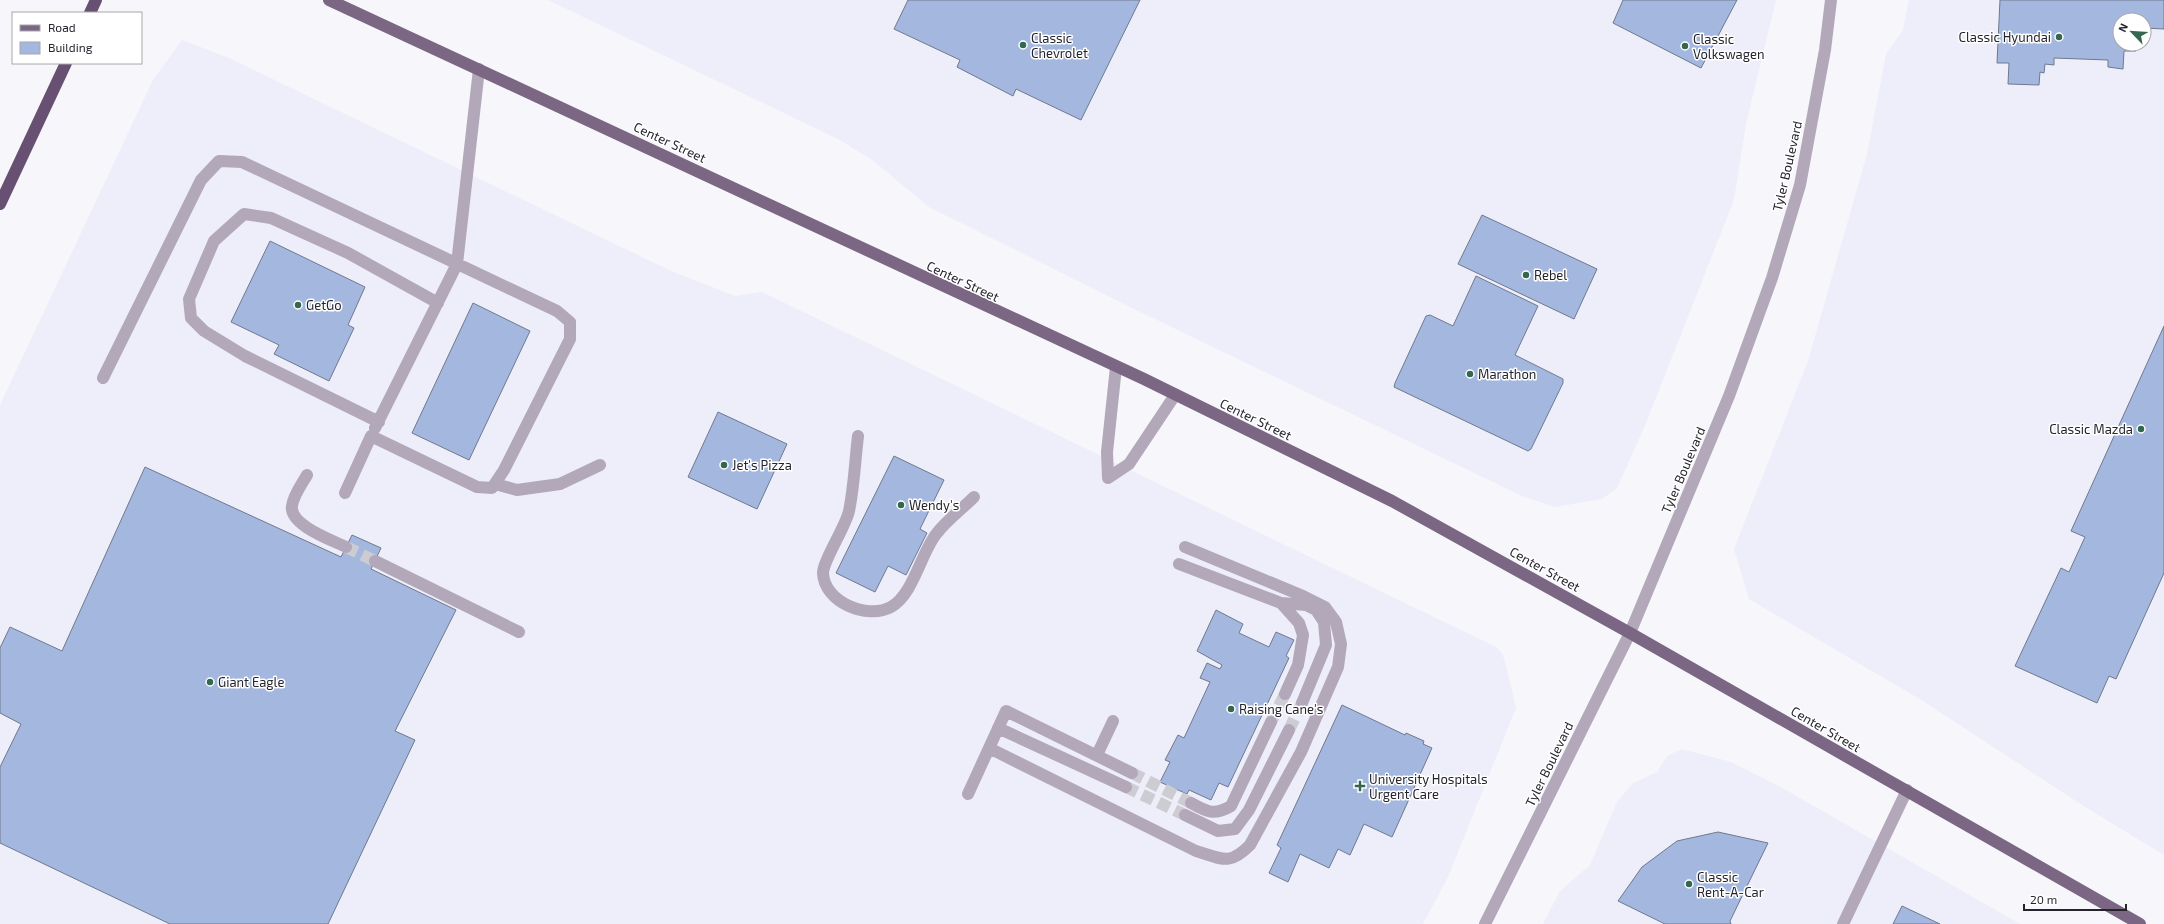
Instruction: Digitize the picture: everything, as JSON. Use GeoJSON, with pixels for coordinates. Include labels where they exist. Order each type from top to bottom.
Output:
{"type":"FeatureCollection","features":[{"type":"Feature","properties":{"kind":"highway"},"geometry":{"type":"LineString","coordinates":[[90,12],[96,0]]}},
{"type":"Feature","properties":{"kind":"highway"},"geometry":{"type":"LineString","coordinates":[[0,204],[66,64]]}},
{"type":"Feature","properties":{"kind":"main road","name":"Center Street"},"geometry":{"type":"LineString","coordinates":[[329,0],[1116,367],[1392,501],[1630,633],[2140,924]]}},
{"type":"Feature","properties":{"kind":"street","name":"Tyler Boulevard"},"geometry":{"type":"LineString","coordinates":[[1485,924],[1630,633],[1729,396],[1772,278],[1800,185],[1825,50],[1831,0]]}},
{"type":"Feature","properties":{"kind":"street"},"geometry":{"type":"LineString","coordinates":[[344,493],[457,264],[479,69]]}},
{"type":"Feature","properties":{"kind":"street"},"geometry":{"type":"LineString","coordinates":[[103,378],[201,180],[219,161],[242,162],[557,311],[570,322],[570,339],[504,470],[492,488],[477,487],[371,436]]}},
{"type":"Feature","properties":{"kind":"street"},"geometry":{"type":"LineString","coordinates":[[379,422],[245,356],[204,331],[191,318],[190,299],[214,241],[244,214],[270,218],[348,253],[392,279],[438,303]]}},
{"type":"Feature","properties":{"kind":"street"},"geometry":{"type":"LineString","coordinates":[[1116,367],[1107,452],[1108,478],[1129,464],[1175,395]]}},
{"type":"Feature","properties":{"kind":"street"},"geometry":{"type":"LineString","coordinates":[[858,436],[849,512],[823,572],[827,587],[838,600],[856,610],[875,612],[891,607],[904,595],[936,533],[974,497]]}},
{"type":"Feature","properties":{"kind":"street"},"geometry":{"type":"LineString","coordinates":[[495,484],[517,490],[560,484],[600,465]]}},
{"type":"Feature","properties":{"kind":"street"},"geometry":{"type":"LineString","coordinates":[[307,475],[292,506],[292,513],[296,520],[304,526],[346,547]]}},
{"type":"Feature","properties":{"kind":"street"},"geometry":{"type":"LineString","coordinates":[[989,748],[1196,851],[1227,860],[1239,856],[1250,845],[1301,752],[1338,667],[1341,644],[1336,622],[1325,607],[1303,596],[1185,548]]}},
{"type":"Feature","properties":{"kind":"street"},"geometry":{"type":"LineString","coordinates":[[375,561],[519,632]]}},
{"type":"Feature","properties":{"kind":"street"},"geometry":{"type":"LineString","coordinates":[[1179,564],[1280,603],[1306,605],[1316,610],[1324,622],[1326,644],[1302,703]]}},
{"type":"Feature","properties":{"kind":"street"},"geometry":{"type":"LineString","coordinates":[[1280,603],[1299,623],[1304,635],[1298,665],[1285,694]]}},
{"type":"Feature","properties":{"kind":"street"},"geometry":{"type":"LineString","coordinates":[[968,794],[1006,711],[1132,773]]}},
{"type":"Feature","properties":{"kind":"street"},"geometry":{"type":"LineString","coordinates":[[1097,755],[1113,722]]}},
{"type":"Feature","properties":{"kind":"street"},"geometry":{"type":"LineString","coordinates":[[1191,803],[1206,811],[1220,813],[1231,806],[1271,722]]}},
{"type":"Feature","properties":{"kind":"street"},"geometry":{"type":"LineString","coordinates":[[998,728],[1126,787]]}},
{"type":"Feature","properties":{"kind":"street"},"geometry":{"type":"LineString","coordinates":[[1185,815],[1218,831],[1235,829],[1250,810],[1289,730]]}},
{"type":"Feature","properties":{"kind":"street"},"geometry":{"type":"LineString","coordinates":[[1844,924],[1907,790]]}},
{"type":"Feature","properties":{"kind":"shaded area"},"geometry":{"type":"Polygon","coordinates":[[[548,0],[1776,0],[1746,124],[1734,200],[1646,423],[1617,488],[1602,499],[1555,507],[1522,496],[1126,305],[929,207],[871,159],[838,139],[548,0]]]}},
{"type":"Feature","properties":{"kind":"shaded area"},"geometry":{"type":"Polygon","coordinates":[[[1909,0],[2164,0],[2164,855],[2082,805],[1923,701],[1749,599],[1734,549],[1808,361],[1867,154],[1886,54],[1903,30],[1909,0]]]}},
{"type":"Feature","properties":{"kind":"shaded area"},"geometry":{"type":"Polygon","coordinates":[[[182,40],[229,58],[671,271],[735,296],[762,292],[1496,647],[1502,653],[1505,662],[1516,708],[1448,877],[1423,924],[0,924],[0,405],[153,80],[182,40]]]}},
{"type":"Feature","properties":{"kind":"shaded area"},"geometry":{"type":"Polygon","coordinates":[[[1682,749],[1731,762],[1779,786],[2020,924],[1543,924],[1560,891],[1590,865],[1617,802],[1633,783],[1657,772],[1667,756],[1682,749]]]}},
{"type":"Feature","properties":{"kind":"building","name":"Classic Chevrolet"},"geometry":{"type":"Polygon","coordinates":[[[908,0],[1140,0],[1081,120],[1016,89],[1013,96],[957,67],[960,60],[894,29],[908,0]]]}},
{"type":"Feature","properties":{"kind":"building","name":"Classic Volkswagen"},"geometry":{"type":"Polygon","coordinates":[[[1623,0],[1737,0],[1701,68],[1613,23],[1623,0]]]}},
{"type":"Feature","properties":{"kind":"building","name":"Classic Hyundai"},"geometry":{"type":"Polygon","coordinates":[[[2000,0],[2164,0],[2164,29],[2152,28],[2152,12],[2112,12],[2112,52],[2124,52],[2123,69],[2108,67],[2108,60],[2054,58],[2054,65],[2045,64],[2044,73],[2040,72],[2039,85],[2008,84],[2009,63],[1997,63],[2000,0]]]}},
{"type":"Feature","properties":{"kind":"building"},"geometry":{"type":"Polygon","coordinates":[[[1482,215],[1597,269],[1574,319],[1458,264],[1482,215]]]}},
{"type":"Feature","properties":{"kind":"building","name":"GetGo"},"geometry":{"type":"Polygon","coordinates":[[[270,241],[365,287],[348,325],[354,328],[329,381],[274,354],[279,345],[231,322],[270,241]]]}},
{"type":"Feature","properties":{"kind":"building"},"geometry":{"type":"Polygon","coordinates":[[[1476,276],[1538,306],[1515,355],[1563,379],[1563,383],[1531,449],[1528,451],[1394,387],[1426,316],[1430,315],[1453,326],[1476,276]]]}},
{"type":"Feature","properties":{"kind":"building"},"geometry":{"type":"Polygon","coordinates":[[[473,303],[530,331],[469,460],[412,433],[473,303]]]}},
{"type":"Feature","properties":{"kind":"building","name":"Classic Mazda"},"geometry":{"type":"Polygon","coordinates":[[[2164,326],[2164,573],[2116,679],[2109,676],[2097,703],[2015,666],[2061,568],[2069,572],[2085,537],[2071,531],[2164,326]]]}},
{"type":"Feature","properties":{"kind":"building"},"geometry":{"type":"Polygon","coordinates":[[[718,412],[787,444],[757,509],[688,477],[718,412]]]}},
{"type":"Feature","properties":{"kind":"building","name":"Wendy's"},"geometry":{"type":"Polygon","coordinates":[[[894,456],[944,480],[920,529],[927,533],[906,575],[888,566],[875,592],[836,573],[894,456]]]}},
{"type":"Feature","properties":{"kind":"building","name":"Giant Eagle"},"geometry":{"type":"Polygon","coordinates":[[[145,467],[341,557],[352,535],[381,548],[371,569],[456,610],[395,731],[415,740],[328,924],[170,924],[0,843],[0,767],[21,724],[0,713],[0,648],[10,627],[62,651],[145,467]]]}},
{"type":"Feature","properties":{"kind":"building","name":"Raising Cane's"},"geometry":{"type":"Polygon","coordinates":[[[1216,610],[1243,624],[1239,633],[1269,647],[1276,632],[1294,640],[1286,656],[1289,658],[1228,787],[1219,783],[1211,800],[1189,790],[1187,794],[1160,782],[1170,762],[1165,760],[1178,735],[1184,738],[1210,682],[1200,678],[1207,663],[1220,669],[1222,665],[1197,651],[1216,610]]]}},
{"type":"Feature","properties":{"kind":"building","name":"University Hospitals Urgent Care"},"geometry":{"type":"Polygon","coordinates":[[[1342,705],[1405,735],[1406,733],[1424,741],[1423,744],[1432,748],[1392,837],[1364,824],[1350,855],[1338,849],[1329,868],[1300,854],[1288,882],[1269,873],[1281,848],[1277,845],[1342,705]]]}},
{"type":"Feature","properties":{"kind":"building","name":"Classic Rent-A-Car"},"geometry":{"type":"Polygon","coordinates":[[[1718,832],[1768,843],[1730,921],[1731,924],[1665,924],[1618,901],[1642,867],[1677,841],[1718,832]]]}},
{"type":"Feature","properties":{"kind":"building"},"geometry":{"type":"Polygon","coordinates":[[[1902,906],[1940,924],[1893,924],[1902,906]]]}},
{"type":"Feature","properties":{"kind":"tunnel"},"geometry":{"type":"LineString","coordinates":[[346,547],[375,561]]}},
{"type":"Feature","properties":{"kind":"tunnel"},"geometry":{"type":"LineString","coordinates":[[1271,722],[1285,694]]}},
{"type":"Feature","properties":{"kind":"tunnel"},"geometry":{"type":"LineString","coordinates":[[1289,730],[1302,703]]}},
{"type":"Feature","properties":{"kind":"tunnel"},"geometry":{"type":"LineString","coordinates":[[1132,773],[1191,803]]}},
{"type":"Feature","properties":{"kind":"tunnel"},"geometry":{"type":"LineString","coordinates":[[1126,787],[1185,815]]}},
{"type":"Feature","properties":{"kind":"place","name":"Classic Hyundai"},"geometry":{"type":"Point","coordinates":[2059,37]}},
{"type":"Feature","properties":{"kind":"place","name":"Classic Chevrolet"},"geometry":{"type":"Point","coordinates":[1023,45]}},
{"type":"Feature","properties":{"kind":"place","name":"Classic Volkswagen"},"geometry":{"type":"Point","coordinates":[1685,46]}},
{"type":"Feature","properties":{"kind":"place","name":"Rebel"},"geometry":{"type":"Point","coordinates":[1526,275]}},
{"type":"Feature","properties":{"kind":"place","name":"GetGo"},"geometry":{"type":"Point","coordinates":[298,305]}},
{"type":"Feature","properties":{"kind":"place","name":"Marathon"},"geometry":{"type":"Point","coordinates":[1470,374]}},
{"type":"Feature","properties":{"kind":"place","name":"Classic Mazda"},"geometry":{"type":"Point","coordinates":[2141,429]}},
{"type":"Feature","properties":{"kind":"place","name":"Jet's Pizza"},"geometry":{"type":"Point","coordinates":[724,465]}},
{"type":"Feature","properties":{"kind":"place","name":"Wendy's"},"geometry":{"type":"Point","coordinates":[901,505]}},
{"type":"Feature","properties":{"kind":"place","name":"Giant Eagle"},"geometry":{"type":"Point","coordinates":[210,682]}},
{"type":"Feature","properties":{"kind":"place","name":"Raising Cane's"},"geometry":{"type":"Point","coordinates":[1231,709]}},
{"type":"Feature","properties":{"kind":"place","name":"University Hospitals Urgent Care"},"geometry":{"type":"Point","coordinates":[1360,786]}},
{"type":"Feature","properties":{"kind":"place","name":"Classic Rent-A-Car"},"geometry":{"type":"Point","coordinates":[1689,884]}}]}
